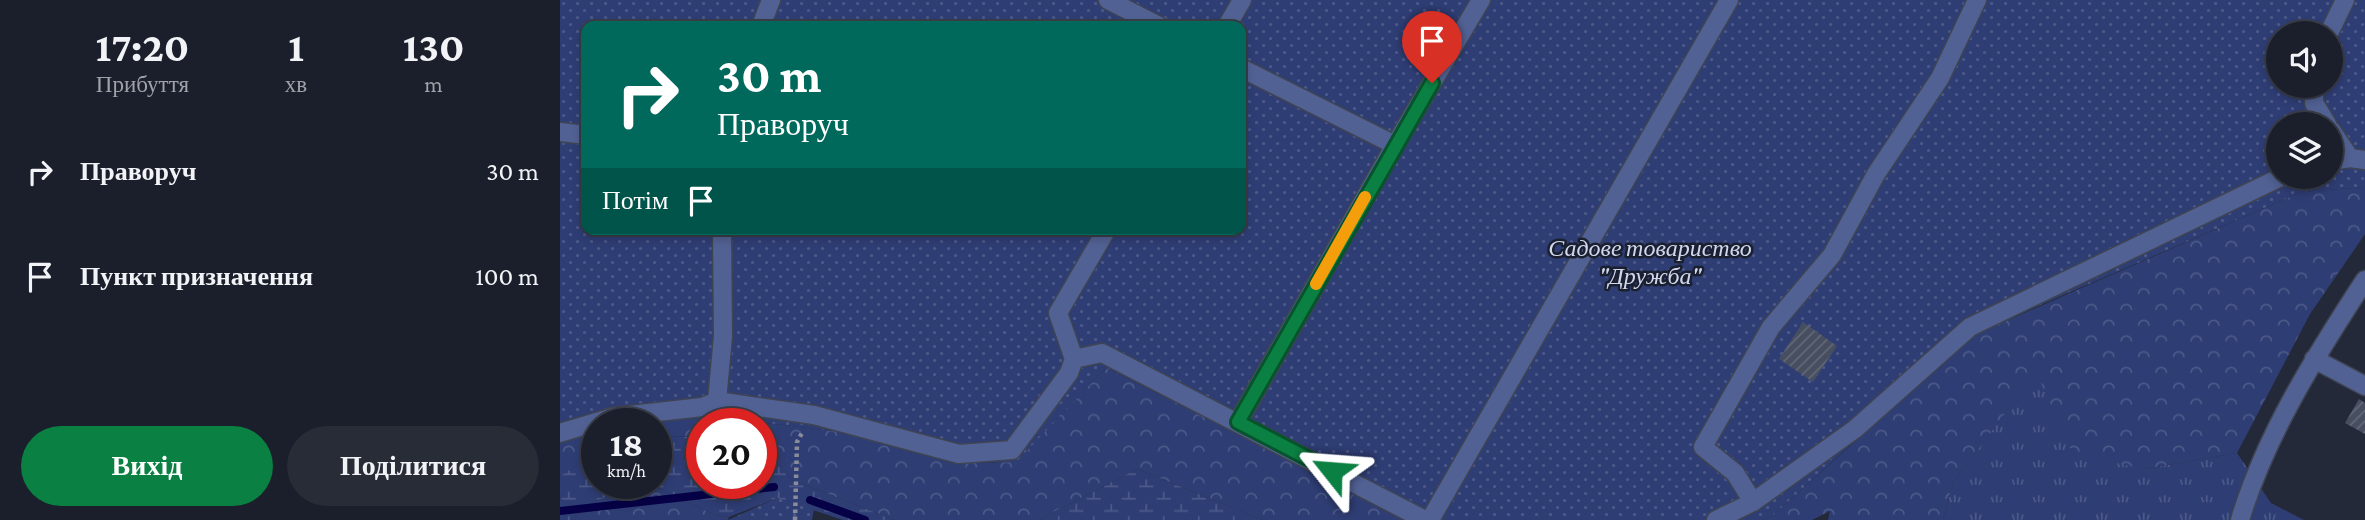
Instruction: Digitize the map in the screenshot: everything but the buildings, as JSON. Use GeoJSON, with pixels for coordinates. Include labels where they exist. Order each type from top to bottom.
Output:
{"type":"FeatureCollection","features":[{"type":"Feature","properties":{"kind":"street"},"geometry":{"type":"LineString","coordinates":[[763,21],[771,0]]}},
{"type":"Feature","properties":{"kind":"street"},"geometry":{"type":"LineString","coordinates":[[1108,0],[1149,21]]}},
{"type":"Feature","properties":{"kind":"street"},"geometry":{"type":"LineString","coordinates":[[1230,21],[1242,0]]}},
{"type":"Feature","properties":{"kind":"street"},"geometry":{"type":"LineString","coordinates":[[1238,422],[1395,145],[1481,0]]}},
{"type":"Feature","properties":{"kind":"street"},"geometry":{"type":"LineString","coordinates":[[1074,359],[1102,353],[1428,520],[1729,0]]}},
{"type":"Feature","properties":{"kind":"street"},"geometry":{"type":"LineString","coordinates":[[1753,502],[1735,472],[1703,447],[1770,327],[1832,255],[1876,174],[1940,78],[1977,0]]}},
{"type":"Feature","properties":{"kind":"street"},"geometry":{"type":"LineString","coordinates":[[2335,21],[2345,0]]}},
{"type":"Feature","properties":{"kind":"street"},"geometry":{"type":"LineString","coordinates":[[1246,70],[1395,145]]}},
{"type":"Feature","properties":{"kind":"street"},"geometry":{"type":"LineString","coordinates":[[560,132],[581,134]]}},
{"type":"Feature","properties":{"kind":"street"},"geometry":{"type":"LineString","coordinates":[[2343,143],[2357,159]]}},
{"type":"Feature","properties":{"kind":"street"},"geometry":{"type":"LineString","coordinates":[[1716,520],[1753,502],[1855,429],[1970,327],[2266,184]]}},
{"type":"Feature","properties":{"kind":"street"},"geometry":{"type":"LineString","coordinates":[[717,401],[723,336],[722,235]]}},
{"type":"Feature","properties":{"kind":"street"},"geometry":{"type":"LineString","coordinates":[[560,433],[612,417],[702,407],[717,401],[814,415],[959,454],[1012,450],[1069,373],[1074,359],[1058,313],[1104,235]]}},
{"type":"Feature","properties":{"kind":"street"},"geometry":{"type":"LineString","coordinates":[[2240,520],[2252,481],[2314,359],[2365,280]]}},
{"type":"Feature","properties":{"kind":"street"},"geometry":{"type":"LineString","coordinates":[[2314,359],[2365,386]]}},
{"type":"Feature","properties":{"kind":"path"},"geometry":{"type":"LineString","coordinates":[[795,520],[797,442],[814,415]]}},
{"type":"Feature","properties":{"kind":"green space","name":"Садове товариство \"Дружба\""},"geometry":{"type":"Polygon","coordinates":[[[560,0],[2365,0],[2365,187],[2343,189],[2343,112],[2266,112],[2266,189],[2339,189],[2301,192],[1974,334],[1772,516],[1762,520],[1414,520],[1106,368],[1016,462],[954,463],[842,432],[777,424],[777,408],[686,408],[686,417],[672,417],[672,408],[581,408],[581,437],[560,443],[560,0]]]}},
{"type":"Feature","properties":{"kind":"green space"},"geometry":{"type":"Polygon","coordinates":[[[2365,187],[2365,234],[2310,314],[2237,453],[2144,469],[2073,454],[2036,372],[1953,483],[1943,520],[1828,520],[1830,511],[1812,520],[1762,520],[1772,516],[1974,335],[2301,192],[2365,187]]]}},
{"type":"Feature","properties":{"kind":"green space"},"geometry":{"type":"Polygon","coordinates":[[[1106,368],[1414,520],[1263,520],[1137,469],[1038,520],[895,520],[792,480],[777,461],[777,424],[842,432],[954,463],[1015,462],[1106,368]]]}},
{"type":"Feature","properties":{"kind":"green space"},"geometry":{"type":"Polygon","coordinates":[[[2036,371],[2144,469],[2237,453],[2271,503],[2304,520],[1943,520],[1953,483],[2036,371]]]}},
{"type":"Feature","properties":{"kind":"green space"},"geometry":{"type":"Polygon","coordinates":[[[672,417],[686,417],[686,437],[672,436],[672,417]]]}},
{"type":"Feature","properties":{"kind":"green space"},"geometry":{"type":"Polygon","coordinates":[[[581,436],[581,463],[560,476],[560,443],[581,436]]]}},
{"type":"Feature","properties":{"kind":"green space"},"geometry":{"type":"Polygon","coordinates":[[[672,436],[686,437],[686,499],[774,499],[729,517],[715,515],[672,495],[672,436]]]}},
{"type":"Feature","properties":{"kind":"green space"},"geometry":{"type":"Polygon","coordinates":[[[777,461],[792,480],[895,520],[843,520],[777,498],[777,461]]]}},
{"type":"Feature","properties":{"kind":"green space"},"geometry":{"type":"Polygon","coordinates":[[[581,463],[581,499],[601,499],[571,520],[560,520],[560,476],[581,463]]]}},
{"type":"Feature","properties":{"kind":"green space"},"geometry":{"type":"Polygon","coordinates":[[[1137,469],[1263,520],[1038,520],[1137,469]]]}},
{"type":"Feature","properties":{"kind":"green space"},"geometry":{"type":"Polygon","coordinates":[[[672,495],[715,515],[729,517],[728,520],[571,520],[595,501],[672,499],[672,495]]]}},
{"type":"Feature","properties":{"kind":"green space"},"geometry":{"type":"Polygon","coordinates":[[[777,498],[814,509],[812,520],[728,520],[777,498]]]}},
{"type":"Feature","properties":{"kind":"waterway"},"geometry":{"type":"LineString","coordinates":[[560,511],[686,497]]}},
{"type":"Feature","properties":{"kind":"waterway"},"geometry":{"type":"LineString","coordinates":[[810,500],[865,520]]}},
{"type":"Feature","properties":{"kind":"slow traffic"},"geometry":{"type":"LineString","coordinates":[[1316,284],[1365,197]]}},
{"type":"Feature","properties":{"kind":"route"},"geometry":{"type":"LineString","coordinates":[[1332,471],[1238,422],[1432,83]]}}]}
